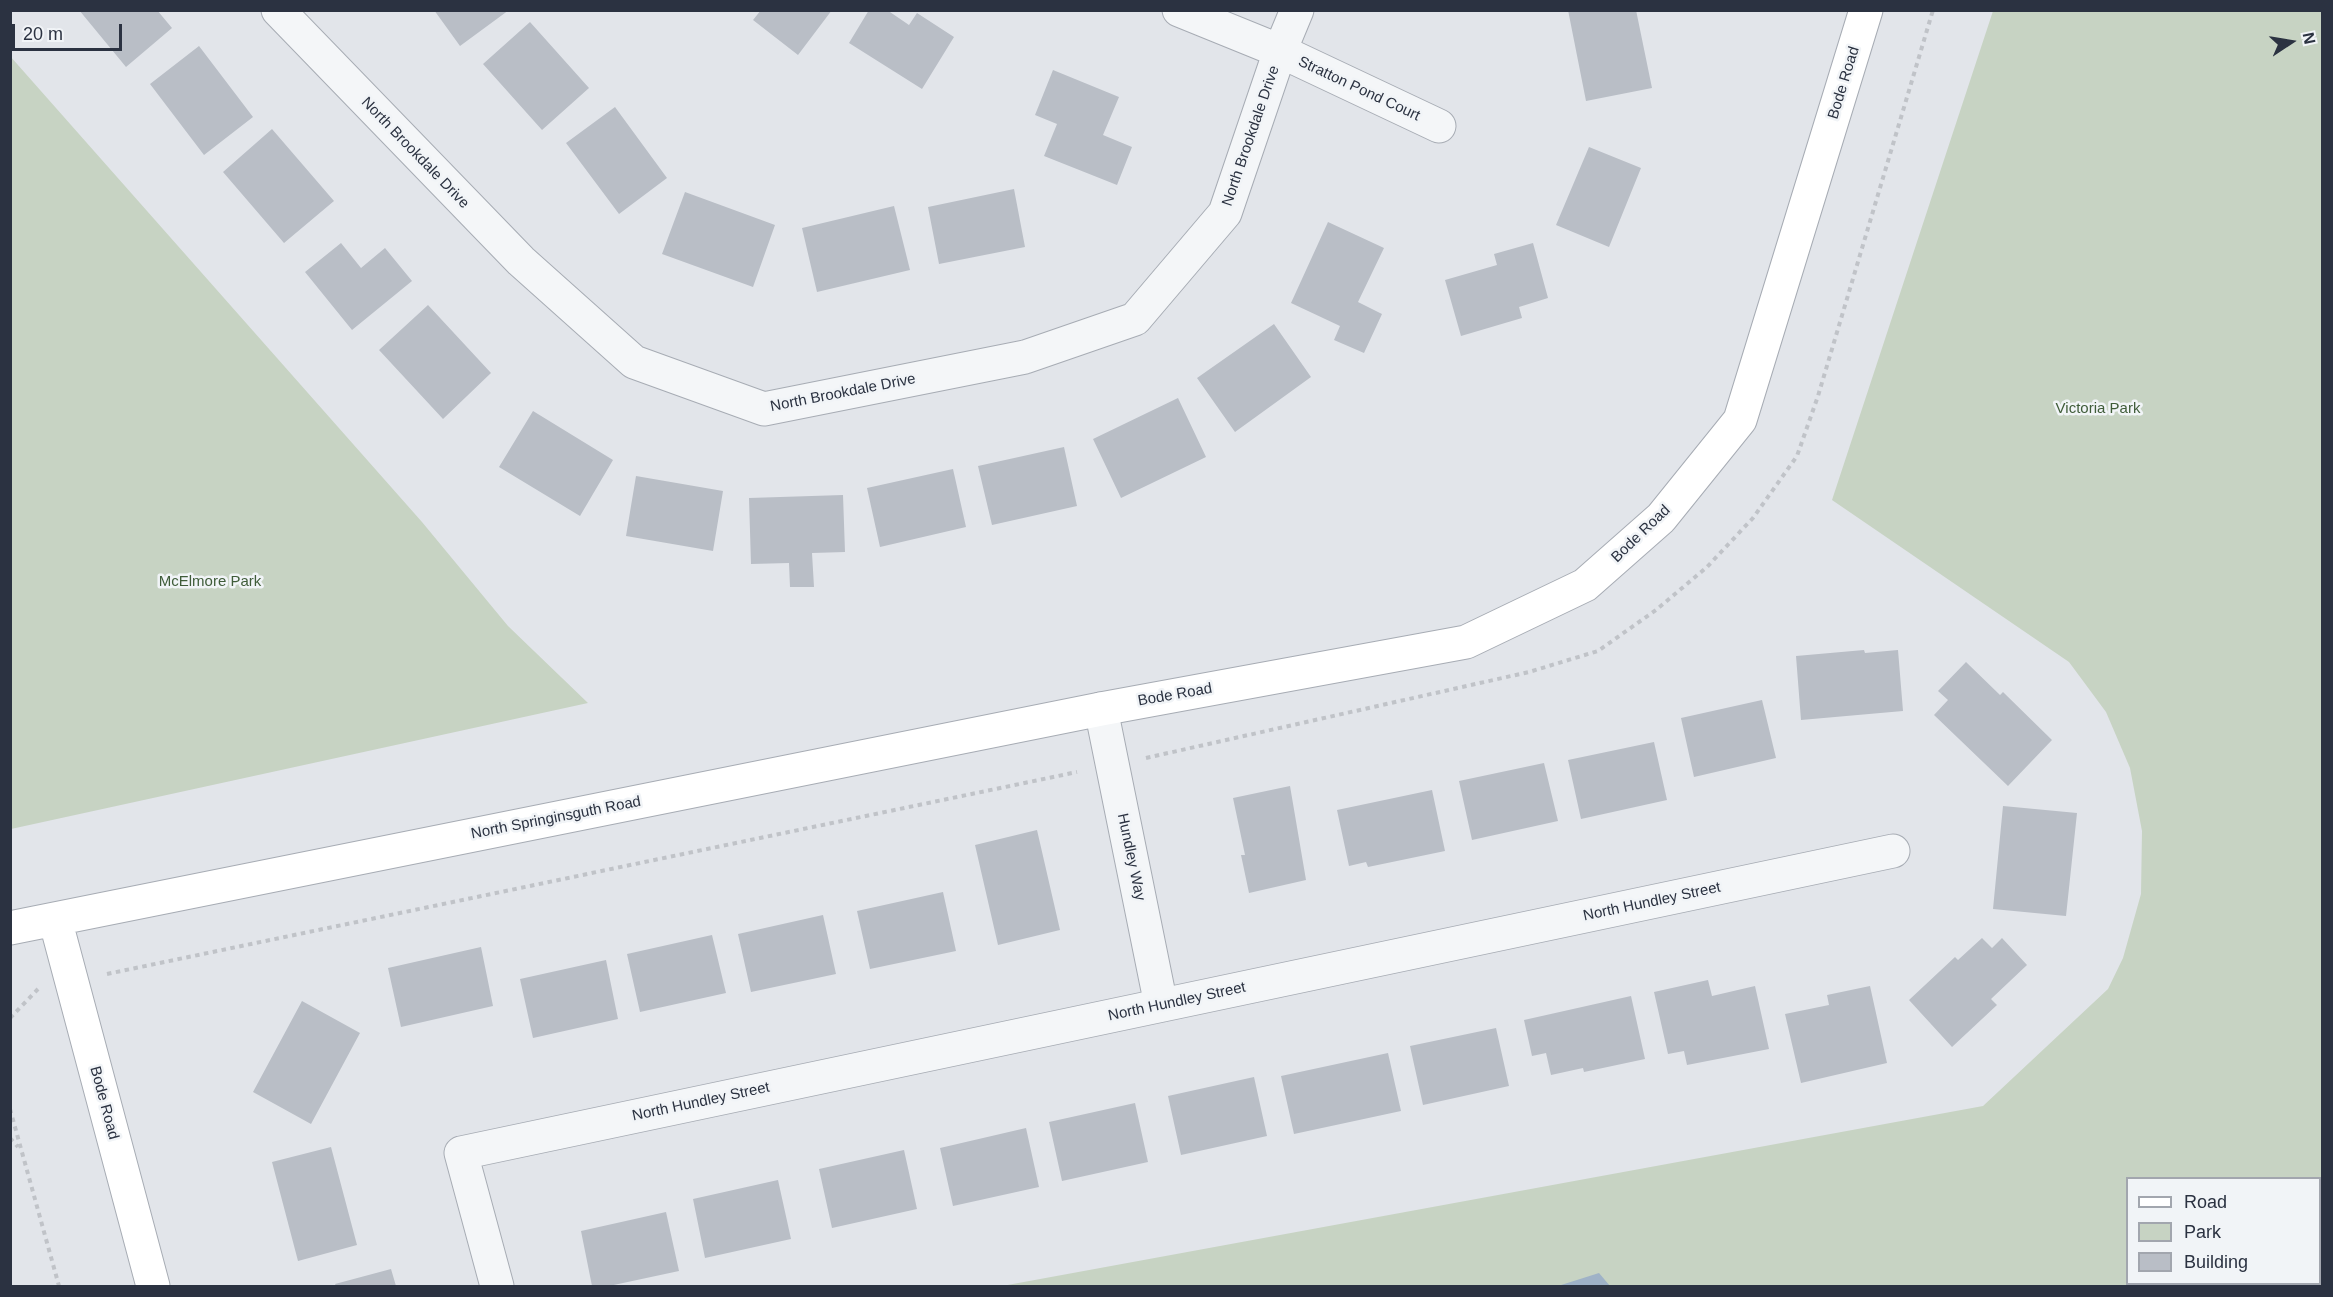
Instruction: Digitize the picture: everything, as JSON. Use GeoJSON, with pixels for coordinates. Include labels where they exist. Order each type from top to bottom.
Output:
{"type":"FeatureCollection","features":[{"type":"Feature","properties":{"kind":"street","name":"North Brookdale Drive"},"geometry":{"type":"LineString","coordinates":[[278,10],[520,261],[634,362],[764,410],[1024,357],[1135,318],[1225,213],[1280,51],[1297,10]]}},
{"type":"Feature","properties":{"kind":"street","name":"Stratton Pond Court"},"geometry":{"type":"LineString","coordinates":[[1179,10],[1280,51],[1439,126]]}},
{"type":"Feature","properties":{"kind":"street","name":"Bode Road"},"geometry":{"type":"LineString","coordinates":[[1101,709],[1466,642],[1585,585],[1661,518],[1740,420],[1866,10]]}},
{"type":"Feature","properties":{"kind":"street","name":"North Springinsguth Road"},"geometry":{"type":"LineString","coordinates":[[10,928],[1101,709]]}},
{"type":"Feature","properties":{"kind":"street","name":"Hundley Way"},"geometry":{"type":"LineString","coordinates":[[1101,709],[1161,1005]]}},
{"type":"Feature","properties":{"kind":"street","name":"North Hundley Street"},"geometry":{"type":"LineString","coordinates":[[497,1287],[461,1153],[1893,851]]}},
{"type":"Feature","properties":{"kind":"street","name":"Bode Road"},"geometry":{"type":"LineString","coordinates":[[55,919],[153,1287]]}},
{"type":"Feature","properties":{"kind":"path"},"geometry":{"type":"LineString","coordinates":[[10,1018],[39,989]]}},
{"type":"Feature","properties":{"kind":"path"},"geometry":{"type":"LineString","coordinates":[[10,1109],[59,1287]]}},
{"type":"Feature","properties":{"kind":"path"},"geometry":{"type":"LineString","coordinates":[[10,1138],[20,1150]]}},
{"type":"Feature","properties":{"kind":"green space","name":"Victoria Park"},"geometry":{"type":"Polygon","coordinates":[[[1993,11],[2322,11],[2322,1286],[1002,1286],[1983,1106],[2108,989],[2123,958],[2141,894],[2142,831],[2130,768],[2106,712],[2069,662],[1832,500],[1993,11]]]}},
{"type":"Feature","properties":{"kind":"green space","name":"McElmore Park"},"geometry":{"type":"Polygon","coordinates":[[[10,56],[422,522],[508,626],[588,703],[11,829],[10,56]]]}},
{"type":"Feature","properties":{"kind":"water"},"geometry":{"type":"Polygon","coordinates":[[[1599,1273],[1610,1286],[1558,1286],[1599,1273]]]}},
{"type":"Feature","properties":{"kind":"building"},"geometry":{"type":"Polygon","coordinates":[[[79,10],[157,10],[172,28],[126,67],[79,10]]]}},
{"type":"Feature","properties":{"kind":"building"},"geometry":{"type":"Polygon","coordinates":[[[434,10],[509,10],[460,46],[434,10]]]}},
{"type":"Feature","properties":{"kind":"building"},"geometry":{"type":"Polygon","coordinates":[[[761,10],[832,10],[798,55],[753,20],[761,10]]]}},
{"type":"Feature","properties":{"kind":"building"},"geometry":{"type":"Polygon","coordinates":[[[869,10],[887,10],[909,25],[917,13],[954,37],[922,89],[849,43],[869,10]]]}},
{"type":"Feature","properties":{"kind":"building"},"geometry":{"type":"Polygon","coordinates":[[[1568,10],[1636,10],[1652,88],[1586,101],[1568,10]]]}},
{"type":"Feature","properties":{"kind":"building"},"geometry":{"type":"Polygon","coordinates":[[[530,22],[589,88],[542,130],[483,64],[530,22]]]}},
{"type":"Feature","properties":{"kind":"building"},"geometry":{"type":"Polygon","coordinates":[[[199,46],[253,117],[204,155],[150,84],[199,46]]]}},
{"type":"Feature","properties":{"kind":"building"},"geometry":{"type":"Polygon","coordinates":[[[1053,70],[1119,97],[1103,135],[1132,147],[1117,185],[1044,156],[1057,124],[1035,115],[1053,70]]]}},
{"type":"Feature","properties":{"kind":"building"},"geometry":{"type":"Polygon","coordinates":[[[615,107],[667,178],[619,214],[566,143],[615,107]]]}},
{"type":"Feature","properties":{"kind":"building"},"geometry":{"type":"Polygon","coordinates":[[[272,129],[334,201],[284,243],[223,172],[272,129]]]}},
{"type":"Feature","properties":{"kind":"building"},"geometry":{"type":"Polygon","coordinates":[[[1589,147],[1641,168],[1609,247],[1556,225],[1589,147]]]}},
{"type":"Feature","properties":{"kind":"building"},"geometry":{"type":"Polygon","coordinates":[[[1014,189],[1025,247],[939,264],[928,207],[1014,189]]]}},
{"type":"Feature","properties":{"kind":"building"},"geometry":{"type":"Polygon","coordinates":[[[685,192],[775,225],[753,287],[662,254],[685,192]]]}},
{"type":"Feature","properties":{"kind":"building"},"geometry":{"type":"Polygon","coordinates":[[[894,206],[910,270],[817,292],[802,228],[894,206]]]}},
{"type":"Feature","properties":{"kind":"building"},"geometry":{"type":"Polygon","coordinates":[[[1328,222],[1384,248],[1358,302],[1382,314],[1364,353],[1334,340],[1340,326],[1291,303],[1328,222]]]}},
{"type":"Feature","properties":{"kind":"building"},"geometry":{"type":"Polygon","coordinates":[[[341,243],[361,268],[385,248],[412,281],[352,330],[305,272],[341,243]]]}},
{"type":"Feature","properties":{"kind":"building"},"geometry":{"type":"Polygon","coordinates":[[[1533,243],[1548,298],[1519,307],[1522,318],[1461,336],[1445,280],[1497,265],[1494,254],[1533,243]]]}},
{"type":"Feature","properties":{"kind":"building"},"geometry":{"type":"Polygon","coordinates":[[[428,305],[491,373],[443,419],[379,350],[428,305]]]}},
{"type":"Feature","properties":{"kind":"building"},"geometry":{"type":"Polygon","coordinates":[[[1274,324],[1311,377],[1235,432],[1197,378],[1274,324]]]}},
{"type":"Feature","properties":{"kind":"building"},"geometry":{"type":"Polygon","coordinates":[[[1178,398],[1206,457],[1121,498],[1093,439],[1178,398]]]}},
{"type":"Feature","properties":{"kind":"building"},"geometry":{"type":"Polygon","coordinates":[[[533,411],[613,460],[580,516],[499,467],[533,411]]]}},
{"type":"Feature","properties":{"kind":"building"},"geometry":{"type":"Polygon","coordinates":[[[1064,447],[1077,506],[992,525],[978,466],[1064,447]]]}},
{"type":"Feature","properties":{"kind":"building"},"geometry":{"type":"Polygon","coordinates":[[[953,469],[966,527],[880,547],[867,488],[953,469]]]}},
{"type":"Feature","properties":{"kind":"building"},"geometry":{"type":"Polygon","coordinates":[[[636,476],[723,491],[713,551],[626,536],[636,476]]]}},
{"type":"Feature","properties":{"kind":"building"},"geometry":{"type":"Polygon","coordinates":[[[843,495],[845,552],[812,553],[814,587],[790,587],[789,563],[751,564],[749,498],[843,495]]]}},
{"type":"Feature","properties":{"kind":"building"},"geometry":{"type":"Polygon","coordinates":[[[1864,650],[1865,653],[1898,650],[1903,711],[1801,720],[1796,656],[1864,650]]]}},
{"type":"Feature","properties":{"kind":"building"},"geometry":{"type":"Polygon","coordinates":[[[1966,662],[2000,695],[2003,692],[2052,740],[2008,786],[1934,715],[1948,700],[1938,691],[1966,662]]]}},
{"type":"Feature","properties":{"kind":"building"},"geometry":{"type":"Polygon","coordinates":[[[1762,700],[1776,758],[1694,777],[1681,718],[1762,700]]]}},
{"type":"Feature","properties":{"kind":"building"},"geometry":{"type":"Polygon","coordinates":[[[1654,742],[1667,800],[1581,819],[1568,760],[1654,742]]]}},
{"type":"Feature","properties":{"kind":"building"},"geometry":{"type":"Polygon","coordinates":[[[1544,763],[1558,821],[1472,840],[1459,781],[1544,763]]]}},
{"type":"Feature","properties":{"kind":"building"},"geometry":{"type":"Polygon","coordinates":[[[1290,786],[1306,880],[1249,893],[1241,855],[1245,855],[1233,798],[1290,786]]]}},
{"type":"Feature","properties":{"kind":"building"},"geometry":{"type":"Polygon","coordinates":[[[1432,790],[1445,851],[1368,867],[1366,862],[1349,866],[1337,810],[1432,790]]]}},
{"type":"Feature","properties":{"kind":"building"},"geometry":{"type":"Polygon","coordinates":[[[2003,806],[2077,813],[2066,916],[1993,909],[2003,806]]]}},
{"type":"Feature","properties":{"kind":"building"},"geometry":{"type":"Polygon","coordinates":[[[1037,830],[1060,930],[998,945],[975,845],[1037,830]]]}},
{"type":"Feature","properties":{"kind":"building"},"geometry":{"type":"Polygon","coordinates":[[[943,892],[956,951],[870,969],[857,911],[943,892]]]}},
{"type":"Feature","properties":{"kind":"building"},"geometry":{"type":"Polygon","coordinates":[[[823,915],[836,974],[751,992],[738,934],[823,915]]]}},
{"type":"Feature","properties":{"kind":"building"},"geometry":{"type":"Polygon","coordinates":[[[712,935],[726,993],[640,1012],[627,954],[712,935]]]}},
{"type":"Feature","properties":{"kind":"building"},"geometry":{"type":"Polygon","coordinates":[[[1982,938],[1992,948],[2002,938],[2027,965],[1991,999],[1997,1005],[1952,1047],[1909,1000],[1955,957],[1958,960],[1982,938]]]}},
{"type":"Feature","properties":{"kind":"building"},"geometry":{"type":"Polygon","coordinates":[[[481,947],[493,1006],[401,1027],[388,968],[481,947]]]}},
{"type":"Feature","properties":{"kind":"building"},"geometry":{"type":"Polygon","coordinates":[[[606,960],[618,1019],[533,1038],[520,979],[606,960]]]}},
{"type":"Feature","properties":{"kind":"building"},"geometry":{"type":"Polygon","coordinates":[[[1708,980],[1712,996],[1755,986],[1769,1049],[1687,1065],[1684,1051],[1668,1054],[1654,992],[1708,980]]]}},
{"type":"Feature","properties":{"kind":"building"},"geometry":{"type":"Polygon","coordinates":[[[1870,986],[1887,1063],[1801,1083],[1785,1014],[1829,1005],[1827,995],[1870,986]]]}},
{"type":"Feature","properties":{"kind":"building"},"geometry":{"type":"Polygon","coordinates":[[[1631,996],[1645,1059],[1584,1072],[1583,1068],[1551,1075],[1546,1053],[1532,1056],[1524,1020],[1631,996]]]}},
{"type":"Feature","properties":{"kind":"building"},"geometry":{"type":"Polygon","coordinates":[[[302,1001],[360,1033],[311,1124],[253,1092],[302,1001]]]}},
{"type":"Feature","properties":{"kind":"building"},"geometry":{"type":"Polygon","coordinates":[[[1496,1028],[1509,1086],[1423,1105],[1410,1046],[1496,1028]]]}},
{"type":"Feature","properties":{"kind":"building"},"geometry":{"type":"Polygon","coordinates":[[[1388,1053],[1401,1111],[1294,1134],[1281,1076],[1388,1053]]]}},
{"type":"Feature","properties":{"kind":"building"},"geometry":{"type":"Polygon","coordinates":[[[1254,1077],[1267,1136],[1181,1155],[1168,1096],[1254,1077]]]}},
{"type":"Feature","properties":{"kind":"building"},"geometry":{"type":"Polygon","coordinates":[[[1135,1103],[1148,1162],[1062,1181],[1049,1122],[1135,1103]]]}},
{"type":"Feature","properties":{"kind":"building"},"geometry":{"type":"Polygon","coordinates":[[[1026,1128],[1039,1187],[953,1206],[940,1148],[1026,1128]]]}},
{"type":"Feature","properties":{"kind":"building"},"geometry":{"type":"Polygon","coordinates":[[[331,1147],[357,1245],[298,1261],[272,1162],[331,1147]]]}},
{"type":"Feature","properties":{"kind":"building"},"geometry":{"type":"Polygon","coordinates":[[[904,1150],[917,1209],[832,1228],[819,1169],[904,1150]]]}},
{"type":"Feature","properties":{"kind":"building"},"geometry":{"type":"Polygon","coordinates":[[[778,1180],[791,1239],[705,1258],[693,1199],[778,1180]]]}},
{"type":"Feature","properties":{"kind":"building"},"geometry":{"type":"Polygon","coordinates":[[[666,1212],[679,1271],[609,1286],[592,1286],[581,1231],[666,1212]]]}},
{"type":"Feature","properties":{"kind":"building"},"geometry":{"type":"Polygon","coordinates":[[[391,1269],[396,1286],[336,1286],[335,1284],[391,1269]]]}}]}
